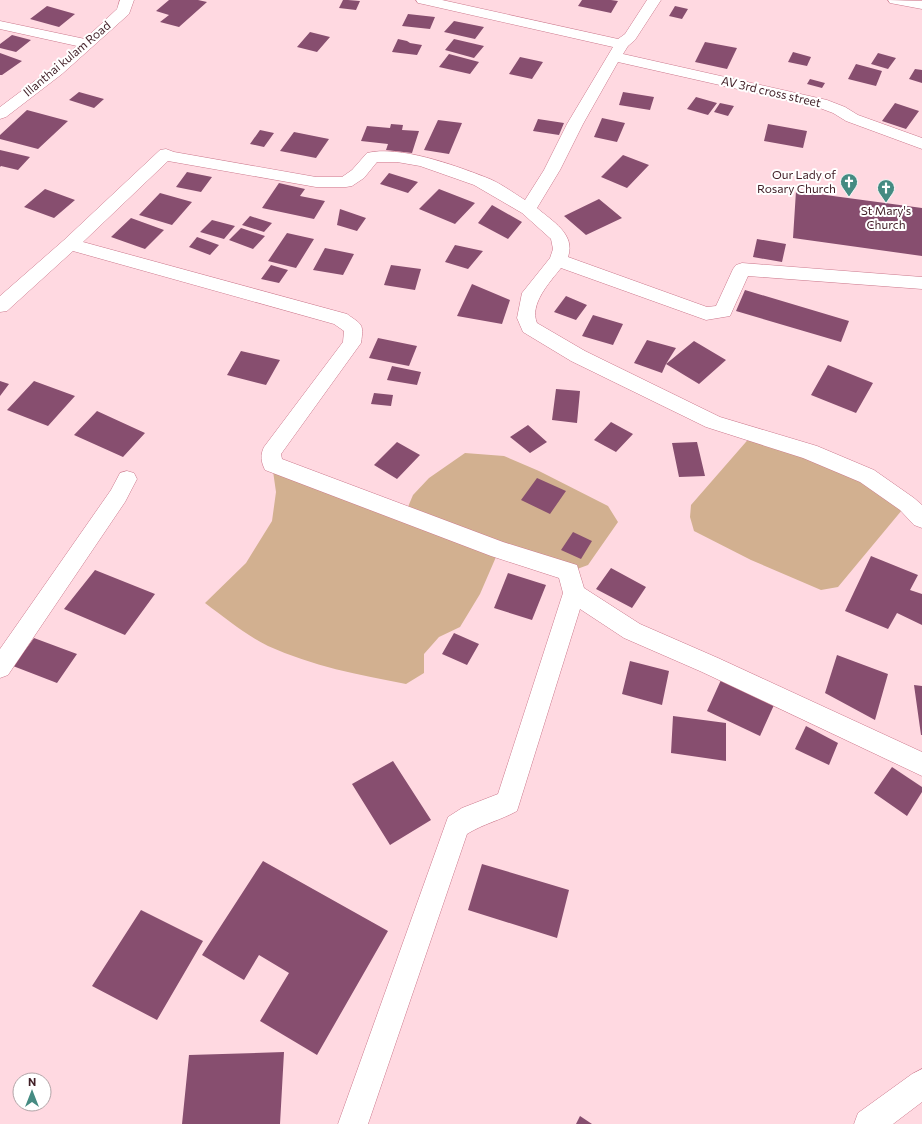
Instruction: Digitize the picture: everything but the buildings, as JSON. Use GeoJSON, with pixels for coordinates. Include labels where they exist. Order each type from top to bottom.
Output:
{"type":"FeatureCollection","features":[{"type":"Feature","properties":{"kind":"street","name":"Illanthai kulam Road"},"geometry":{"type":"LineString","coordinates":[[0,114],[57,71],[88,44],[124,11],[127,0]]}},
{"type":"Feature","properties":{"kind":"street","name":"AV 3rd cross street"},"geometry":{"type":"LineString","coordinates":[[423,0],[601,40],[618,50],[822,103],[862,122],[922,144]]}},
{"type":"Feature","properties":{"kind":"street"},"geometry":{"type":"LineString","coordinates":[[528,209],[552,170],[575,124],[618,50],[630,37],[654,0]]}},
{"type":"Feature","properties":{"kind":"street"},"geometry":{"type":"LineString","coordinates":[[895,0],[922,5]]}},
{"type":"Feature","properties":{"kind":"street"},"geometry":{"type":"LineString","coordinates":[[0,25],[88,44]]}},
{"type":"Feature","properties":{"kind":"street"},"geometry":{"type":"LineString","coordinates":[[0,306],[70,244],[166,154],[169,156],[316,182],[346,182],[358,174],[373,157],[397,157],[423,162],[480,181],[528,209],[559,237],[562,249],[558,260],[530,294],[526,318],[530,327],[578,356],[713,422],[810,452],[867,476],[907,504],[922,519]]}},
{"type":"Feature","properties":{"kind":"street"},"geometry":{"type":"LineString","coordinates":[[70,244],[340,319],[354,329],[352,344],[271,453],[272,464],[499,550],[569,572],[574,593],[508,802],[496,809],[471,817],[457,826],[353,1124]]}},
{"type":"Feature","properties":{"kind":"street"},"geometry":{"type":"LineString","coordinates":[[558,260],[706,314],[723,311],[742,268],[792,274],[922,283]]}},
{"type":"Feature","properties":{"kind":"street"},"geometry":{"type":"LineString","coordinates":[[0,668],[114,502],[127,479]]}},
{"type":"Feature","properties":{"kind":"street"},"geometry":{"type":"LineString","coordinates":[[574,593],[632,631],[710,665],[922,764]]}},
{"type":"Feature","properties":{"kind":"street"},"geometry":{"type":"LineString","coordinates":[[869,1124],[922,1084]]}},
{"type":"Feature","properties":{"kind":"shaded area"},"geometry":{"type":"Polygon","coordinates":[[[752,435],[810,452],[907,504],[838,587],[821,590],[751,560],[694,531],[690,517],[691,505],[752,435]]]}},
{"type":"Feature","properties":{"kind":"shaded area"},"geometry":{"type":"Polygon","coordinates":[[[465,453],[504,456],[539,471],[608,506],[618,522],[588,565],[569,572],[499,550],[480,594],[460,627],[439,637],[424,654],[424,673],[406,684],[336,669],[285,653],[252,637],[205,603],[246,563],[272,521],[276,492],[272,464],[405,514],[413,495],[429,478],[465,453]]]}},
{"type":"Feature","properties":{"kind":"place","name":"Our Lady of Rosary Church"},"geometry":{"type":"Point","coordinates":[849,197]}},
{"type":"Feature","properties":{"kind":"place","name":"St Mary's Church"},"geometry":{"type":"Point","coordinates":[886,203]}}]}
